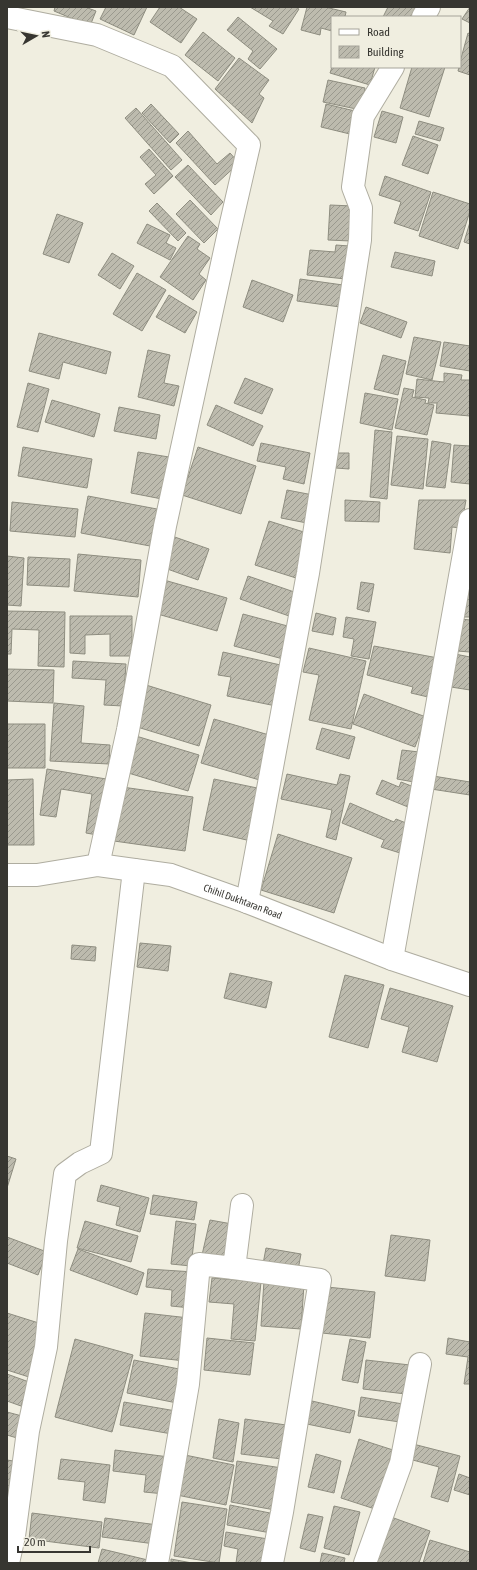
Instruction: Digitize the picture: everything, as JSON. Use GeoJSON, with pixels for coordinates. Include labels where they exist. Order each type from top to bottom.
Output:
{"type":"FeatureCollection","features":[{"type":"Feature","properties":{"kind":"street"},"geometry":{"type":"LineString","coordinates":[[424,16],[429,7]]}},
{"type":"Feature","properties":{"kind":"street"},"geometry":{"type":"LineString","coordinates":[[7,17],[97,35],[172,66],[249,146],[166,518],[128,730],[98,865]]}},
{"type":"Feature","properties":{"kind":"street"},"geometry":{"type":"LineString","coordinates":[[247,902],[308,573],[360,240],[360,208],[353,187],[364,116],[392,68]]}},
{"type":"Feature","properties":{"kind":"street"},"geometry":{"type":"LineString","coordinates":[[392,958],[470,520]]}},
{"type":"Feature","properties":{"kind":"street","name":"Chihil Dukhtaran Road"},"geometry":{"type":"LineString","coordinates":[[7,875],[37,875],[98,865],[171,875],[247,902],[392,958],[470,985]]}},
{"type":"Feature","properties":{"kind":"street"},"geometry":{"type":"LineString","coordinates":[[8,1563],[14,1536],[28,1431],[46,1347],[56,1241],[65,1174],[80,1163],[101,1153],[134,870]]}},
{"type":"Feature","properties":{"kind":"street"},"geometry":{"type":"LineString","coordinates":[[234,1268],[242,1206]]}},
{"type":"Feature","properties":{"kind":"street"},"geometry":{"type":"LineString","coordinates":[[157,1563],[188,1384],[199,1264],[320,1280],[282,1512],[272,1563]]}},
{"type":"Feature","properties":{"kind":"street"},"geometry":{"type":"LineString","coordinates":[[365,1563],[401,1463],[420,1364]]}},
{"type":"Feature","properties":{"kind":"building"},"geometry":{"type":"Polygon","coordinates":[[[55,7],[85,7],[96,11],[90,26],[54,11],[55,7]]]}},
{"type":"Feature","properties":{"kind":"building"},"geometry":{"type":"Polygon","coordinates":[[[106,7],[147,7],[134,35],[100,19],[106,7]]]}},
{"type":"Feature","properties":{"kind":"building"},"geometry":{"type":"Polygon","coordinates":[[[160,7],[179,7],[197,19],[181,43],[150,22],[160,7]]]}},
{"type":"Feature","properties":{"kind":"building"},"geometry":{"type":"Polygon","coordinates":[[[250,7],[295,7],[299,9],[283,34],[269,26],[273,21],[250,7]]]}},
{"type":"Feature","properties":{"kind":"building"},"geometry":{"type":"Polygon","coordinates":[[[307,7],[325,7],[346,12],[345,16],[331,16],[331,31],[321,28],[320,35],[301,30],[307,7]]]}},
{"type":"Feature","properties":{"kind":"building"},"geometry":{"type":"Polygon","coordinates":[[[388,7],[418,7],[414,16],[384,16],[388,7]]]}},
{"type":"Feature","properties":{"kind":"building"},"geometry":{"type":"Polygon","coordinates":[[[470,7],[470,23],[462,19],[470,7]]]}},
{"type":"Feature","properties":{"kind":"building"},"geometry":{"type":"Polygon","coordinates":[[[238,17],[277,49],[260,69],[248,59],[253,51],[227,30],[238,17]]]}},
{"type":"Feature","properties":{"kind":"building"},"geometry":{"type":"Polygon","coordinates":[[[203,32],[235,58],[218,81],[185,55],[203,32]]]}},
{"type":"Feature","properties":{"kind":"building"},"geometry":{"type":"Polygon","coordinates":[[[468,33],[470,34],[470,75],[458,71],[459,68],[461,68],[461,58],[468,33]]]}},
{"type":"Feature","properties":{"kind":"building"},"geometry":{"type":"Polygon","coordinates":[[[239,58],[269,80],[259,94],[264,98],[252,123],[215,89],[239,58]]]}},
{"type":"Feature","properties":{"kind":"building"},"geometry":{"type":"Polygon","coordinates":[[[332,68],[375,68],[370,85],[330,73],[332,68]]]}},
{"type":"Feature","properties":{"kind":"building"},"geometry":{"type":"Polygon","coordinates":[[[412,68],[445,68],[429,117],[400,108],[412,68]]]}},
{"type":"Feature","properties":{"kind":"building"},"geometry":{"type":"Polygon","coordinates":[[[328,80],[365,88],[361,110],[323,102],[328,80]]]}},
{"type":"Feature","properties":{"kind":"building"},"geometry":{"type":"Polygon","coordinates":[[[151,104],[179,134],[170,143],[142,113],[151,104]]]}},
{"type":"Feature","properties":{"kind":"building"},"geometry":{"type":"Polygon","coordinates":[[[326,104],[359,112],[354,135],[321,127],[326,104]]]}},
{"type":"Feature","properties":{"kind":"building"},"geometry":{"type":"Polygon","coordinates":[[[136,108],[182,160],[171,170],[125,118],[136,108]]]}},
{"type":"Feature","properties":{"kind":"building"},"geometry":{"type":"Polygon","coordinates":[[[382,111],[403,117],[396,143],[374,137],[382,111]]]}},
{"type":"Feature","properties":{"kind":"building"},"geometry":{"type":"Polygon","coordinates":[[[419,121],[444,128],[440,141],[415,134],[419,121]]]}},
{"type":"Feature","properties":{"kind":"building"},"geometry":{"type":"Polygon","coordinates":[[[188,131],[217,164],[230,153],[239,163],[215,185],[176,143],[188,131]]]}},
{"type":"Feature","properties":{"kind":"building"},"geometry":{"type":"Polygon","coordinates":[[[413,136],[438,145],[428,174],[402,165],[413,136]]]}},
{"type":"Feature","properties":{"kind":"building"},"geometry":{"type":"Polygon","coordinates":[[[149,149],[173,176],[154,194],[145,184],[156,175],[140,157],[149,149]]]}},
{"type":"Feature","properties":{"kind":"building"},"geometry":{"type":"Polygon","coordinates":[[[188,165],[223,202],[211,215],[175,177],[188,165]]]}},
{"type":"Feature","properties":{"kind":"building"},"geometry":{"type":"Polygon","coordinates":[[[385,176],[431,192],[418,231],[394,223],[401,202],[379,195],[385,176]]]}},
{"type":"Feature","properties":{"kind":"building"},"geometry":{"type":"Polygon","coordinates":[[[433,192],[470,204],[470,211],[458,249],[419,236],[433,192]]]}},
{"type":"Feature","properties":{"kind":"building"},"geometry":{"type":"Polygon","coordinates":[[[190,200],[218,229],[204,243],[176,214],[190,200]]]}},
{"type":"Feature","properties":{"kind":"building"},"geometry":{"type":"Polygon","coordinates":[[[157,203],[186,233],[178,241],[149,211],[157,203]]]}},
{"type":"Feature","properties":{"kind":"building"},"geometry":{"type":"Polygon","coordinates":[[[330,205],[353,206],[351,241],[328,240],[330,205]]]}},
{"type":"Feature","properties":{"kind":"building"},"geometry":{"type":"Polygon","coordinates":[[[57,214],[83,223],[69,263],[43,254],[57,214]]]}},
{"type":"Feature","properties":{"kind":"building"},"geometry":{"type":"Polygon","coordinates":[[[470,222],[470,244],[464,242],[470,222]]]}},
{"type":"Feature","properties":{"kind":"building"},"geometry":{"type":"Polygon","coordinates":[[[147,224],[170,235],[166,243],[176,248],[170,260],[137,243],[147,224]]]}},
{"type":"Feature","properties":{"kind":"building"},"geometry":{"type":"Polygon","coordinates":[[[188,236],[200,244],[197,249],[210,258],[199,274],[206,280],[193,300],[160,277],[188,236]]]}},
{"type":"Feature","properties":{"kind":"building"},"geometry":{"type":"Polygon","coordinates":[[[336,245],[349,246],[346,279],[307,275],[310,250],[335,252],[336,245]]]}},
{"type":"Feature","properties":{"kind":"building"},"geometry":{"type":"Polygon","coordinates":[[[395,252],[435,261],[432,276],[391,267],[395,252]]]}},
{"type":"Feature","properties":{"kind":"building"},"geometry":{"type":"Polygon","coordinates":[[[112,253],[134,266],[120,289],[98,275],[112,253]]]}},
{"type":"Feature","properties":{"kind":"building"},"geometry":{"type":"Polygon","coordinates":[[[137,273],[166,290],[142,331],[113,314],[137,273]]]}},
{"type":"Feature","properties":{"kind":"building"},"geometry":{"type":"Polygon","coordinates":[[[300,279],[343,285],[340,307],[297,301],[300,279]]]}},
{"type":"Feature","properties":{"kind":"building"},"geometry":{"type":"Polygon","coordinates":[[[252,280],[293,295],[283,322],[243,307],[252,280]]]}},
{"type":"Feature","properties":{"kind":"building"},"geometry":{"type":"Polygon","coordinates":[[[169,295],[197,312],[185,333],[156,317],[169,295]]]}},
{"type":"Feature","properties":{"kind":"building"},"geometry":{"type":"Polygon","coordinates":[[[366,307],[407,322],[401,338],[360,323],[366,307]]]}},
{"type":"Feature","properties":{"kind":"building"},"geometry":{"type":"Polygon","coordinates":[[[39,333],[111,352],[106,374],[63,362],[59,379],[29,371],[39,333]]]}},
{"type":"Feature","properties":{"kind":"building"},"geometry":{"type":"Polygon","coordinates":[[[414,337],[441,342],[432,380],[406,374],[414,337]]]}},
{"type":"Feature","properties":{"kind":"building"},"geometry":{"type":"Polygon","coordinates":[[[444,342],[470,346],[470,371],[440,366],[444,342]]]}},
{"type":"Feature","properties":{"kind":"building"},"geometry":{"type":"Polygon","coordinates":[[[148,350],[170,355],[164,383],[179,386],[174,406],[138,397],[148,350]]]}},
{"type":"Feature","properties":{"kind":"building"},"geometry":{"type":"Polygon","coordinates":[[[383,355],[406,361],[398,395],[374,389],[383,355]]]}},
{"type":"Feature","properties":{"kind":"building"},"geometry":{"type":"Polygon","coordinates":[[[444,373],[462,375],[461,380],[470,380],[470,416],[436,413],[437,403],[428,403],[429,398],[415,397],[417,379],[444,382],[444,373]]]}},
{"type":"Feature","properties":{"kind":"building"},"geometry":{"type":"Polygon","coordinates":[[[245,378],[273,389],[262,414],[234,403],[245,378]]]}},
{"type":"Feature","properties":{"kind":"building"},"geometry":{"type":"Polygon","coordinates":[[[28,383],[49,389],[38,432],[17,427],[28,383]]]}},
{"type":"Feature","properties":{"kind":"building"},"geometry":{"type":"Polygon","coordinates":[[[404,388],[414,390],[412,397],[426,400],[425,403],[434,405],[427,435],[395,428],[404,388]]]}},
{"type":"Feature","properties":{"kind":"building"},"geometry":{"type":"Polygon","coordinates":[[[365,393],[398,399],[392,430],[360,423],[365,393]]]}},
{"type":"Feature","properties":{"kind":"building"},"geometry":{"type":"Polygon","coordinates":[[[52,400],[100,414],[94,437],[45,422],[52,400]]]}},
{"type":"Feature","properties":{"kind":"building"},"geometry":{"type":"Polygon","coordinates":[[[216,405],[263,426],[253,446],[207,425],[216,405]]]}},
{"type":"Feature","properties":{"kind":"building"},"geometry":{"type":"Polygon","coordinates":[[[119,407],[160,415],[156,439],[114,431],[119,407]]]}},
{"type":"Feature","properties":{"kind":"building"},"geometry":{"type":"Polygon","coordinates":[[[375,430],[392,432],[387,499],[370,497],[375,430]]]}},
{"type":"Feature","properties":{"kind":"building"},"geometry":{"type":"Polygon","coordinates":[[[397,436],[428,439],[423,489],[391,485],[397,436]]]}},
{"type":"Feature","properties":{"kind":"building"},"geometry":{"type":"Polygon","coordinates":[[[432,441],[451,444],[445,488],[426,486],[432,441]]]}},
{"type":"Feature","properties":{"kind":"building"},"geometry":{"type":"Polygon","coordinates":[[[261,443],[310,453],[304,484],[283,479],[286,467],[257,461],[261,443]]]}},
{"type":"Feature","properties":{"kind":"building"},"geometry":{"type":"Polygon","coordinates":[[[454,445],[470,446],[470,484],[451,482],[454,445]]]}},
{"type":"Feature","properties":{"kind":"building"},"geometry":{"type":"Polygon","coordinates":[[[23,447],[92,459],[87,488],[18,476],[23,447]]]}},
{"type":"Feature","properties":{"kind":"building"},"geometry":{"type":"Polygon","coordinates":[[[198,447],[256,466],[241,514],[182,495],[198,447]]]}},
{"type":"Feature","properties":{"kind":"building"},"geometry":{"type":"Polygon","coordinates":[[[138,452],[169,457],[162,499],[131,493],[138,452]]]}},
{"type":"Feature","properties":{"kind":"building"},"geometry":{"type":"Polygon","coordinates":[[[336,453],[349,453],[349,469],[336,468],[336,453]]]}},
{"type":"Feature","properties":{"kind":"building"},"geometry":{"type":"Polygon","coordinates":[[[287,490],[313,495],[307,523],[281,518],[287,490]]]}},
{"type":"Feature","properties":{"kind":"building"},"geometry":{"type":"Polygon","coordinates":[[[88,496],[157,509],[150,546],[81,533],[88,496]]]}},
{"type":"Feature","properties":{"kind":"building"},"geometry":{"type":"Polygon","coordinates":[[[345,500],[380,502],[379,522],[345,521],[345,500]]]}},
{"type":"Feature","properties":{"kind":"building"},"geometry":{"type":"Polygon","coordinates":[[[419,500],[466,500],[461,528],[452,527],[450,553],[414,549],[419,500]]]}},
{"type":"Feature","properties":{"kind":"building"},"geometry":{"type":"Polygon","coordinates":[[[12,502],[78,509],[75,537],[10,531],[12,502]]]}},
{"type":"Feature","properties":{"kind":"building"},"geometry":{"type":"Polygon","coordinates":[[[269,521],[310,534],[296,578],[255,565],[269,521]]]}},
{"type":"Feature","properties":{"kind":"building"},"geometry":{"type":"Polygon","coordinates":[[[169,535],[209,549],[198,580],[159,566],[169,535]]]}},
{"type":"Feature","properties":{"kind":"building"},"geometry":{"type":"Polygon","coordinates":[[[78,554],[141,560],[138,597],[74,591],[78,554]]]}},
{"type":"Feature","properties":{"kind":"building"},"geometry":{"type":"Polygon","coordinates":[[[7,556],[24,558],[21,606],[7,605],[7,556]]]}},
{"type":"Feature","properties":{"kind":"building"},"geometry":{"type":"Polygon","coordinates":[[[28,557],[70,559],[69,587],[27,585],[28,557]]]}},
{"type":"Feature","properties":{"kind":"building"},"geometry":{"type":"Polygon","coordinates":[[[248,576],[300,594],[292,617],[240,599],[248,576]]]}},
{"type":"Feature","properties":{"kind":"building"},"geometry":{"type":"Polygon","coordinates":[[[164,580],[227,598],[217,631],[154,613],[164,580]]]}},
{"type":"Feature","properties":{"kind":"building"},"geometry":{"type":"Polygon","coordinates":[[[361,582],[374,584],[369,612],[357,609],[361,582]]]}},
{"type":"Feature","properties":{"kind":"building"},"geometry":{"type":"Polygon","coordinates":[[[467,591],[470,591],[470,617],[464,617],[467,591]]]}},
{"type":"Feature","properties":{"kind":"building"},"geometry":{"type":"Polygon","coordinates":[[[7,611],[65,612],[64,667],[38,666],[39,630],[12,629],[11,654],[7,654],[7,611]]]}},
{"type":"Feature","properties":{"kind":"building"},"geometry":{"type":"Polygon","coordinates":[[[316,613],[336,618],[333,635],[312,631],[316,613]]]}},
{"type":"Feature","properties":{"kind":"building"},"geometry":{"type":"Polygon","coordinates":[[[243,614],[295,628],[287,660],[234,646],[243,614]]]}},
{"type":"Feature","properties":{"kind":"building"},"geometry":{"type":"Polygon","coordinates":[[[70,616],[132,616],[132,656],[110,656],[110,634],[85,635],[85,654],[70,653],[70,616]]]}},
{"type":"Feature","properties":{"kind":"building"},"geometry":{"type":"Polygon","coordinates":[[[346,617],[376,622],[369,659],[351,656],[354,639],[343,637],[346,617]]]}},
{"type":"Feature","properties":{"kind":"building"},"geometry":{"type":"Polygon","coordinates":[[[461,619],[470,620],[470,652],[457,651],[461,619]]]}},
{"type":"Feature","properties":{"kind":"building"},"geometry":{"type":"Polygon","coordinates":[[[374,646],[438,658],[428,697],[411,693],[413,687],[367,675],[374,646]]]}},
{"type":"Feature","properties":{"kind":"building"},"geometry":{"type":"Polygon","coordinates":[[[309,648],[366,661],[351,729],[309,720],[319,675],[303,672],[309,648]]]}},
{"type":"Feature","properties":{"kind":"building"},"geometry":{"type":"Polygon","coordinates":[[[223,652],[285,666],[276,706],[227,696],[231,677],[218,675],[223,652]]]}},
{"type":"Feature","properties":{"kind":"building"},"geometry":{"type":"Polygon","coordinates":[[[455,654],[470,657],[470,690],[451,687],[455,654]]]}},
{"type":"Feature","properties":{"kind":"building"},"geometry":{"type":"Polygon","coordinates":[[[73,661],[126,664],[123,706],[104,705],[106,680],[72,678],[73,661]]]}},
{"type":"Feature","properties":{"kind":"building"},"geometry":{"type":"Polygon","coordinates":[[[7,669],[54,670],[53,703],[7,701],[7,669]]]}},
{"type":"Feature","properties":{"kind":"building"},"geometry":{"type":"Polygon","coordinates":[[[146,685],[211,705],[199,746],[134,726],[146,685]]]}},
{"type":"Feature","properties":{"kind":"building"},"geometry":{"type":"Polygon","coordinates":[[[364,694],[426,717],[415,747],[353,724],[364,694]]]}},
{"type":"Feature","properties":{"kind":"building"},"geometry":{"type":"Polygon","coordinates":[[[54,703],[84,706],[81,743],[110,745],[109,764],[50,761],[54,703]]]}},
{"type":"Feature","properties":{"kind":"building"},"geometry":{"type":"Polygon","coordinates":[[[214,719],[276,737],[263,781],[201,763],[214,719]]]}},
{"type":"Feature","properties":{"kind":"building"},"geometry":{"type":"Polygon","coordinates":[[[7,724],[45,724],[45,768],[7,768],[7,724]]]}},
{"type":"Feature","properties":{"kind":"building"},"geometry":{"type":"Polygon","coordinates":[[[322,728],[355,737],[349,759],[316,749],[322,728]]]}},
{"type":"Feature","properties":{"kind":"building"},"geometry":{"type":"Polygon","coordinates":[[[136,736],[199,755],[188,791],[125,772],[136,736]]]}},
{"type":"Feature","properties":{"kind":"building"},"geometry":{"type":"Polygon","coordinates":[[[402,750],[419,752],[414,782],[397,779],[402,750]]]}},
{"type":"Feature","properties":{"kind":"building"},"geometry":{"type":"Polygon","coordinates":[[[47,769],[112,780],[103,836],[86,833],[92,794],[61,789],[56,817],[40,815],[47,769]]]}},
{"type":"Feature","properties":{"kind":"building"},"geometry":{"type":"Polygon","coordinates":[[[287,774],[337,785],[340,774],[350,776],[336,840],[326,837],[332,810],[281,799],[287,774]]]}},
{"type":"Feature","properties":{"kind":"building"},"geometry":{"type":"Polygon","coordinates":[[[433,776],[470,782],[470,795],[431,789],[433,776]]]}},
{"type":"Feature","properties":{"kind":"building"},"geometry":{"type":"Polygon","coordinates":[[[33,779],[34,845],[7,845],[7,780],[33,779]]]}},
{"type":"Feature","properties":{"kind":"building"},"geometry":{"type":"Polygon","coordinates":[[[214,779],[262,789],[251,841],[203,830],[214,779]]]}},
{"type":"Feature","properties":{"kind":"building"},"geometry":{"type":"Polygon","coordinates":[[[382,780],[399,787],[401,782],[414,787],[408,807],[376,794],[382,780]]]}},
{"type":"Feature","properties":{"kind":"building"},"geometry":{"type":"Polygon","coordinates":[[[122,787],[193,797],[185,851],[114,841],[122,787]]]}},
{"type":"Feature","properties":{"kind":"building"},"geometry":{"type":"Polygon","coordinates":[[[350,803],[394,822],[396,819],[406,823],[400,853],[381,847],[384,840],[342,823],[350,803]]]}},
{"type":"Feature","properties":{"kind":"building"},"geometry":{"type":"Polygon","coordinates":[[[278,834],[352,858],[334,913],[261,890],[278,834]]]}},
{"type":"Feature","properties":{"kind":"building"},"geometry":{"type":"Polygon","coordinates":[[[140,943],[171,946],[168,971],[137,967],[140,943]]]}},
{"type":"Feature","properties":{"kind":"building"},"geometry":{"type":"Polygon","coordinates":[[[72,945],[96,947],[95,961],[71,959],[72,945]]]}},
{"type":"Feature","properties":{"kind":"building"},"geometry":{"type":"Polygon","coordinates":[[[230,973],[272,982],[266,1008],[224,998],[230,973]]]}},
{"type":"Feature","properties":{"kind":"building"},"geometry":{"type":"Polygon","coordinates":[[[345,975],[384,985],[368,1048],[329,1037],[345,975]]]}},
{"type":"Feature","properties":{"kind":"building"},"geometry":{"type":"Polygon","coordinates":[[[390,988],[453,1006],[437,1062],[402,1052],[409,1027],[381,1019],[390,988]]]}},
{"type":"Feature","properties":{"kind":"building"},"geometry":{"type":"Polygon","coordinates":[[[7,1156],[16,1159],[7,1188],[7,1156]]]}},
{"type":"Feature","properties":{"kind":"building"},"geometry":{"type":"Polygon","coordinates":[[[101,1185],[149,1198],[140,1232],[116,1225],[120,1207],[97,1201],[101,1185]]]}},
{"type":"Feature","properties":{"kind":"building"},"geometry":{"type":"Polygon","coordinates":[[[153,1195],[197,1202],[194,1220],[150,1214],[153,1195]]]}},
{"type":"Feature","properties":{"kind":"building"},"geometry":{"type":"Polygon","coordinates":[[[210,1220],[232,1224],[224,1260],[202,1255],[210,1220]]]}},
{"type":"Feature","properties":{"kind":"building"},"geometry":{"type":"Polygon","coordinates":[[[85,1221],[138,1236],[131,1262],[77,1248],[85,1221]]]}},
{"type":"Feature","properties":{"kind":"building"},"geometry":{"type":"Polygon","coordinates":[[[176,1221],[196,1224],[191,1266],[171,1264],[176,1221]]]}},
{"type":"Feature","properties":{"kind":"building"},"geometry":{"type":"Polygon","coordinates":[[[391,1235],[430,1240],[425,1281],[385,1276],[391,1235]]]}},
{"type":"Feature","properties":{"kind":"building"},"geometry":{"type":"Polygon","coordinates":[[[7,1237],[47,1252],[38,1275],[7,1263],[7,1237]]]}},
{"type":"Feature","properties":{"kind":"building"},"geometry":{"type":"Polygon","coordinates":[[[266,1248],[301,1254],[298,1270],[263,1264],[266,1248]]]}},
{"type":"Feature","properties":{"kind":"building"},"geometry":{"type":"Polygon","coordinates":[[[78,1249],[144,1273],[137,1295],[70,1270],[78,1249]]]}},
{"type":"Feature","properties":{"kind":"building"},"geometry":{"type":"Polygon","coordinates":[[[148,1269],[194,1272],[191,1308],[171,1306],[172,1290],[146,1287],[148,1269]]]}},
{"type":"Feature","properties":{"kind":"building"},"geometry":{"type":"Polygon","coordinates":[[[212,1278],[261,1282],[255,1341],[231,1339],[234,1304],[209,1302],[212,1278]]]}},
{"type":"Feature","properties":{"kind":"building"},"geometry":{"type":"Polygon","coordinates":[[[264,1281],[304,1284],[301,1329],[261,1326],[264,1281]]]}},
{"type":"Feature","properties":{"kind":"building"},"geometry":{"type":"Polygon","coordinates":[[[327,1287],[375,1292],[370,1338],[322,1333],[327,1287]]]}},
{"type":"Feature","properties":{"kind":"building"},"geometry":{"type":"Polygon","coordinates":[[[7,1313],[45,1325],[29,1377],[7,1370],[7,1313]]]}},
{"type":"Feature","properties":{"kind":"building"},"geometry":{"type":"Polygon","coordinates":[[[145,1313],[189,1318],[185,1361],[140,1356],[145,1313]]]}},
{"type":"Feature","properties":{"kind":"building"},"geometry":{"type":"Polygon","coordinates":[[[207,1338],[254,1343],[250,1375],[204,1370],[207,1338]]]}},
{"type":"Feature","properties":{"kind":"building"},"geometry":{"type":"Polygon","coordinates":[[[448,1338],[470,1342],[470,1384],[464,1384],[468,1357],[446,1354],[448,1338]]]}},
{"type":"Feature","properties":{"kind":"building"},"geometry":{"type":"Polygon","coordinates":[[[75,1339],[133,1355],[112,1432],[55,1417],[75,1339]]]}},
{"type":"Feature","properties":{"kind":"building"},"geometry":{"type":"Polygon","coordinates":[[[350,1339],[366,1342],[358,1383],[342,1380],[350,1339]]]}},
{"type":"Feature","properties":{"kind":"building"},"geometry":{"type":"Polygon","coordinates":[[[134,1360],[184,1370],[177,1403],[127,1393],[134,1360]]]}},
{"type":"Feature","properties":{"kind":"building"},"geometry":{"type":"Polygon","coordinates":[[[366,1360],[410,1365],[406,1394],[363,1389],[366,1360]]]}},
{"type":"Feature","properties":{"kind":"building"},"geometry":{"type":"Polygon","coordinates":[[[7,1374],[29,1382],[21,1406],[7,1401],[7,1374]]]}},
{"type":"Feature","properties":{"kind":"building"},"geometry":{"type":"Polygon","coordinates":[[[361,1397],[403,1404],[400,1422],[358,1416],[361,1397]]]}},
{"type":"Feature","properties":{"kind":"building"},"geometry":{"type":"Polygon","coordinates":[[[312,1401],[355,1411],[350,1433],[307,1424],[312,1401]]]}},
{"type":"Feature","properties":{"kind":"building"},"geometry":{"type":"Polygon","coordinates":[[[124,1402],[176,1411],[172,1434],[120,1425],[124,1402]]]}},
{"type":"Feature","properties":{"kind":"building"},"geometry":{"type":"Polygon","coordinates":[[[7,1412],[22,1416],[17,1438],[7,1435],[7,1412]]]}},
{"type":"Feature","properties":{"kind":"building"},"geometry":{"type":"Polygon","coordinates":[[[219,1419],[239,1423],[233,1462],[213,1458],[219,1419]]]}},
{"type":"Feature","properties":{"kind":"building"},"geometry":{"type":"Polygon","coordinates":[[[245,1419],[286,1425],[282,1459],[241,1454],[245,1419]]]}},
{"type":"Feature","properties":{"kind":"building"},"geometry":{"type":"Polygon","coordinates":[[[359,1439],[393,1450],[375,1509],[341,1498],[359,1439]]]}},
{"type":"Feature","properties":{"kind":"building"},"geometry":{"type":"Polygon","coordinates":[[[413,1444],[460,1456],[448,1502],[431,1497],[439,1467],[409,1459],[413,1444]]]}},
{"type":"Feature","properties":{"kind":"building"},"geometry":{"type":"Polygon","coordinates":[[[115,1450],[169,1457],[165,1494],[144,1492],[146,1475],[113,1471],[115,1450]]]}},
{"type":"Feature","properties":{"kind":"building"},"geometry":{"type":"Polygon","coordinates":[[[180,1454],[234,1465],[226,1505],[172,1494],[180,1454]]]}},
{"type":"Feature","properties":{"kind":"building"},"geometry":{"type":"Polygon","coordinates":[[[316,1454],[341,1461],[334,1493],[308,1487],[316,1454]]]}},
{"type":"Feature","properties":{"kind":"building"},"geometry":{"type":"Polygon","coordinates":[[[61,1459],[110,1465],[105,1503],[83,1500],[85,1482],[58,1479],[61,1459]]]}},
{"type":"Feature","properties":{"kind":"building"},"geometry":{"type":"Polygon","coordinates":[[[7,1460],[19,1462],[12,1498],[7,1497],[7,1460]]]}},
{"type":"Feature","properties":{"kind":"building"},"geometry":{"type":"Polygon","coordinates":[[[237,1461],[282,1468],[275,1510],[231,1502],[237,1461]]]}},
{"type":"Feature","properties":{"kind":"building"},"geometry":{"type":"Polygon","coordinates":[[[459,1474],[470,1478],[470,1495],[454,1490],[459,1474]]]}},
{"type":"Feature","properties":{"kind":"building"},"geometry":{"type":"Polygon","coordinates":[[[182,1502],[227,1509],[219,1563],[174,1556],[182,1502]]]}},
{"type":"Feature","properties":{"kind":"building"},"geometry":{"type":"Polygon","coordinates":[[[230,1505],[275,1514],[271,1533],[227,1525],[230,1505]]]}},
{"type":"Feature","properties":{"kind":"building"},"geometry":{"type":"Polygon","coordinates":[[[334,1506],[360,1512],[349,1555],[324,1548],[334,1506]]]}},
{"type":"Feature","properties":{"kind":"building"},"geometry":{"type":"Polygon","coordinates":[[[32,1513],[102,1522],[99,1548],[29,1539],[32,1513]]]}},
{"type":"Feature","properties":{"kind":"building"},"geometry":{"type":"Polygon","coordinates":[[[308,1514],[323,1517],[315,1552],[300,1548],[308,1514]]]}},
{"type":"Feature","properties":{"kind":"building"},"geometry":{"type":"Polygon","coordinates":[[[391,1517],[430,1531],[419,1563],[376,1563],[391,1517]]]}},
{"type":"Feature","properties":{"kind":"building"},"geometry":{"type":"Polygon","coordinates":[[[105,1518],[158,1525],[155,1544],[102,1537],[105,1518]]]}},
{"type":"Feature","properties":{"kind":"building"},"geometry":{"type":"Polygon","coordinates":[[[226,1532],[268,1539],[264,1563],[236,1563],[238,1549],[224,1546],[226,1532]]]}},
{"type":"Feature","properties":{"kind":"building"},"geometry":{"type":"Polygon","coordinates":[[[430,1540],[470,1552],[470,1563],[423,1563],[430,1540]]]}},
{"type":"Feature","properties":{"kind":"building"},"geometry":{"type":"Polygon","coordinates":[[[102,1549],[152,1561],[151,1563],[98,1563],[102,1549]]]}},
{"type":"Feature","properties":{"kind":"building"},"geometry":{"type":"Polygon","coordinates":[[[322,1553],[345,1558],[344,1563],[320,1563],[322,1553]]]}},
{"type":"Feature","properties":{"kind":"building"},"geometry":{"type":"Polygon","coordinates":[[[171,1559],[192,1563],[171,1563],[171,1559]]]}}]}
